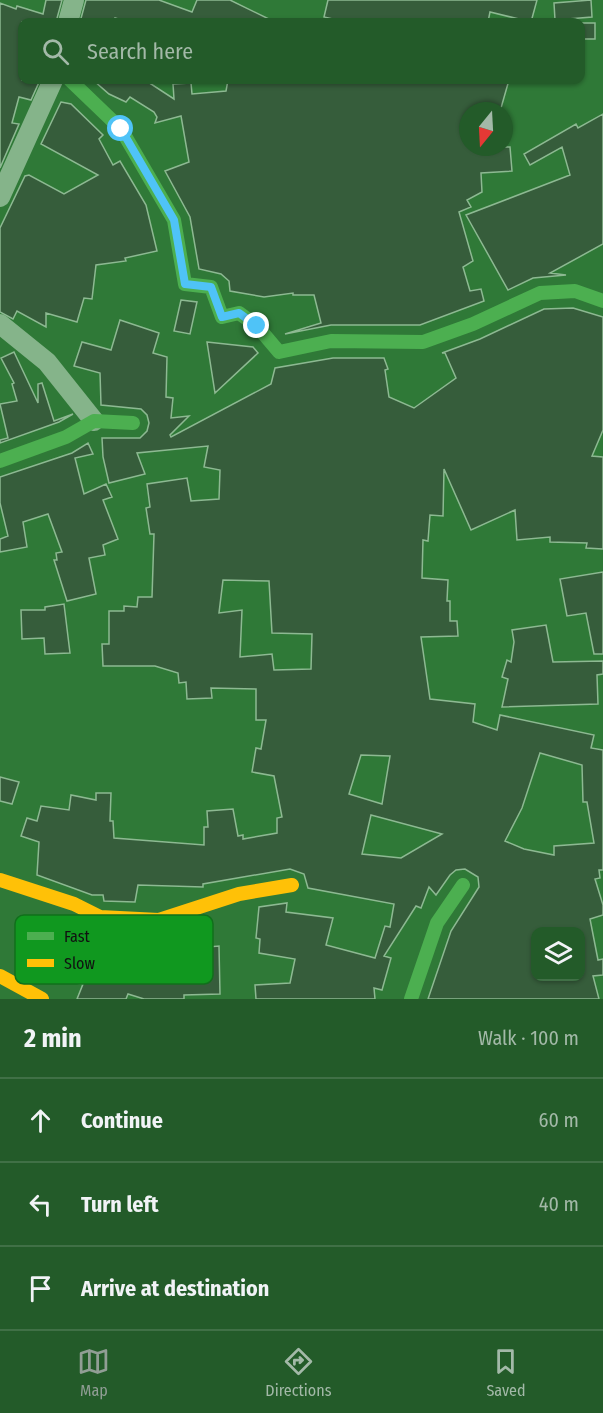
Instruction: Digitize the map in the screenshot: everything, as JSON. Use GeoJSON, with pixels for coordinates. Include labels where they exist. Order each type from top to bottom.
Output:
{"type":"FeatureCollection","features":[{"type":"Feature","properties":{"kind":"street"},"geometry":{"type":"LineString","coordinates":[[69,18],[74,0]]}},
{"type":"Feature","properties":{"kind":"street"},"geometry":{"type":"LineString","coordinates":[[0,197],[51,84]]}},
{"type":"Feature","properties":{"kind":"street"},"geometry":{"type":"LineString","coordinates":[[74,84],[121,129],[174,220],[185,284],[211,287],[222,317],[239,313],[257,326],[279,352],[331,341],[423,342],[473,324],[540,293],[575,291],[603,301]]}},
{"type":"Feature","properties":{"kind":"street"},"geometry":{"type":"LineString","coordinates":[[0,324],[47,362],[94,421]]}},
{"type":"Feature","properties":{"kind":"street"},"geometry":{"type":"LineString","coordinates":[[0,460],[66,437],[94,421],[133,423]]}},
{"type":"Feature","properties":{"kind":"street"},"geometry":{"type":"LineString","coordinates":[[0,880],[74,904],[96,915]]}},
{"type":"Feature","properties":{"kind":"street"},"geometry":{"type":"LineString","coordinates":[[174,915],[239,894],[292,885]]}},
{"type":"Feature","properties":{"kind":"street"},"geometry":{"type":"LineString","coordinates":[[411,999],[429,941],[463,885]]}},
{"type":"Feature","properties":{"kind":"street"},"geometry":{"type":"LineString","coordinates":[[0,976],[42,999]]}},
{"type":"Feature","properties":{"kind":"building"},"geometry":{"type":"Polygon","coordinates":[[[46,0],[62,0],[57,18],[18,18],[18,84],[38,84],[31,100],[19,97],[12,123],[19,124],[0,168],[0,3],[16,9],[17,6],[43,14],[46,0]]]}},
{"type":"Feature","properties":{"kind":"building"},"geometry":{"type":"Polygon","coordinates":[[[86,0],[159,0],[192,12],[197,0],[230,0],[267,18],[115,18],[81,18],[86,0]]]}},
{"type":"Feature","properties":{"kind":"building"},"geometry":{"type":"Polygon","coordinates":[[[328,0],[537,0],[532,18],[515,18],[490,12],[489,18],[324,17],[328,0]]]}},
{"type":"Feature","properties":{"kind":"building"},"geometry":{"type":"Polygon","coordinates":[[[591,0],[592,17],[555,18],[554,3],[591,0]]]}},
{"type":"Feature","properties":{"kind":"building"},"geometry":{"type":"Polygon","coordinates":[[[585,23],[595,23],[595,39],[585,39],[585,23]]]}},
{"type":"Feature","properties":{"kind":"building"},"geometry":{"type":"Polygon","coordinates":[[[98,84],[151,84],[174,99],[173,84],[191,84],[192,94],[226,91],[227,84],[508,84],[503,102],[459,102],[459,156],[511,156],[512,171],[481,173],[482,192],[467,200],[471,207],[459,212],[473,261],[463,267],[470,291],[481,289],[484,301],[420,325],[331,325],[285,334],[321,323],[314,295],[293,295],[293,293],[264,297],[230,291],[229,281],[221,274],[199,269],[190,217],[165,171],[189,162],[181,116],[155,123],[157,117],[154,112],[130,97],[126,102],[109,94],[98,84]]]}},
{"type":"Feature","properties":{"kind":"building"},"geometry":{"type":"Polygon","coordinates":[[[61,102],[71,104],[103,135],[99,139],[113,165],[120,161],[146,205],[157,251],[125,258],[126,261],[96,265],[92,299],[84,298],[77,322],[46,313],[46,327],[17,311],[13,319],[0,312],[0,228],[25,176],[29,175],[64,194],[98,175],[41,144],[61,102]]]}},
{"type":"Feature","properties":{"kind":"building"},"geometry":{"type":"Polygon","coordinates":[[[603,114],[603,244],[550,273],[566,275],[533,278],[508,290],[466,215],[570,175],[562,147],[530,165],[524,154],[576,124],[578,128],[603,114]]]}},
{"type":"Feature","properties":{"kind":"building"},"geometry":{"type":"Polygon","coordinates":[[[181,300],[197,302],[190,334],[174,331],[181,300]]]}},
{"type":"Feature","properties":{"kind":"building"},"geometry":{"type":"Polygon","coordinates":[[[573,308],[603,317],[603,430],[592,456],[603,457],[603,549],[586,548],[587,543],[550,542],[550,537],[517,540],[515,510],[471,530],[444,469],[443,516],[430,515],[428,541],[423,540],[422,578],[448,580],[447,601],[450,601],[450,621],[457,621],[458,636],[421,637],[430,699],[475,704],[473,722],[497,730],[500,715],[594,735],[591,748],[603,750],[603,870],[599,870],[600,878],[595,879],[603,905],[603,915],[590,919],[598,960],[603,959],[603,975],[593,976],[599,999],[428,999],[451,931],[479,887],[478,877],[465,869],[456,870],[450,875],[436,895],[429,887],[421,908],[416,906],[384,956],[391,958],[382,990],[374,988],[375,999],[256,999],[255,985],[290,983],[295,959],[259,953],[260,939],[256,938],[259,907],[287,903],[286,912],[333,918],[326,945],[375,958],[385,926],[390,927],[394,904],[308,888],[304,874],[290,869],[203,884],[203,887],[138,885],[135,902],[104,901],[103,895],[92,895],[37,875],[39,842],[21,836],[27,818],[37,821],[41,806],[69,810],[71,795],[96,800],[96,793],[111,793],[110,821],[113,821],[114,838],[204,845],[204,827],[208,827],[207,811],[233,809],[238,836],[243,835],[243,839],[277,833],[277,818],[282,817],[274,776],[252,772],[256,748],[261,749],[266,720],[256,720],[256,689],[211,688],[212,698],[187,699],[186,682],[179,683],[178,673],[155,666],[103,666],[102,644],[109,644],[109,611],[124,611],[124,606],[137,607],[138,597],[152,597],[154,534],[150,534],[146,508],[150,507],[147,484],[187,478],[191,501],[219,499],[220,470],[204,467],[208,446],[137,453],[145,474],[109,483],[103,457],[102,438],[140,438],[147,431],[149,423],[147,415],[141,409],[101,405],[100,373],[74,366],[82,342],[111,350],[120,320],[159,333],[153,353],[167,357],[166,397],[173,398],[171,418],[189,416],[170,435],[171,437],[271,384],[275,368],[333,358],[384,358],[388,369],[385,370],[389,397],[414,408],[456,378],[445,353],[442,353],[480,339],[544,309],[573,308]],[[223,580],[219,613],[242,610],[240,657],[272,654],[274,670],[311,669],[312,634],[272,633],[269,581],[223,580]],[[540,753],[522,808],[505,841],[524,849],[554,855],[554,846],[594,843],[587,802],[583,802],[582,765],[540,753]],[[361,755],[349,794],[382,804],[390,756],[361,755]],[[371,815],[362,854],[401,858],[442,834],[371,815]]]}},
{"type":"Feature","properties":{"kind":"building"},"geometry":{"type":"Polygon","coordinates":[[[207,342],[253,347],[258,353],[215,393],[207,342]]]}},
{"type":"Feature","properties":{"kind":"building"},"geometry":{"type":"Polygon","coordinates":[[[14,352],[38,403],[38,384],[42,383],[54,421],[73,414],[59,422],[0,443],[0,440],[8,438],[0,404],[17,401],[12,384],[14,383],[1,358],[14,352]]]}},
{"type":"Feature","properties":{"kind":"building"},"geometry":{"type":"Polygon","coordinates":[[[88,443],[93,454],[75,458],[84,494],[106,484],[112,497],[103,500],[118,539],[103,545],[105,555],[89,558],[96,594],[67,601],[54,560],[57,560],[56,553],[62,552],[48,514],[23,522],[27,547],[0,552],[0,539],[8,536],[0,503],[0,477],[72,453],[88,443]]]}},
{"type":"Feature","properties":{"kind":"building"},"geometry":{"type":"Polygon","coordinates":[[[603,572],[603,654],[594,654],[586,613],[567,616],[560,579],[603,572]]]}},
{"type":"Feature","properties":{"kind":"building"},"geometry":{"type":"Polygon","coordinates":[[[64,604],[70,653],[45,654],[44,638],[22,639],[21,610],[45,610],[45,607],[64,604]]]}},
{"type":"Feature","properties":{"kind":"building"},"geometry":{"type":"Polygon","coordinates":[[[546,625],[553,662],[603,661],[603,674],[597,675],[598,704],[502,707],[508,679],[502,677],[507,660],[511,662],[514,642],[512,630],[546,625]]]}},
{"type":"Feature","properties":{"kind":"building"},"geometry":{"type":"Polygon","coordinates":[[[0,777],[19,782],[12,804],[0,801],[0,777]]]}},
{"type":"Feature","properties":{"kind":"building"},"geometry":{"type":"Polygon","coordinates":[[[219,946],[220,994],[184,995],[184,999],[144,999],[128,994],[126,999],[77,999],[83,984],[213,984],[213,947],[219,946]]]}},
{"type":"Feature","properties":{"kind":"traffic: fast"},"geometry":{"type":"LineString","coordinates":[[74,84],[121,129],[174,220],[185,284],[211,287],[222,317],[239,313],[257,326],[279,352],[331,341],[423,342],[473,324],[540,293],[575,291],[603,301]]}},
{"type":"Feature","properties":{"kind":"traffic: fast"},"geometry":{"type":"LineString","coordinates":[[0,461],[66,437],[94,421],[133,423]]}},
{"type":"Feature","properties":{"kind":"traffic: fast"},"geometry":{"type":"LineString","coordinates":[[411,999],[437,923],[463,885]]}},
{"type":"Feature","properties":{"kind":"traffic: slow"},"geometry":{"type":"LineString","coordinates":[[0,880],[74,904],[96,915]]}},
{"type":"Feature","properties":{"kind":"traffic: slow"},"geometry":{"type":"LineString","coordinates":[[174,915],[239,894],[292,885]]}},
{"type":"Feature","properties":{"kind":"traffic: slow"},"geometry":{"type":"LineString","coordinates":[[0,976],[42,999]]}},
{"type":"Feature","properties":{"kind":"route"},"geometry":{"type":"LineString","coordinates":[[121,129],[174,220],[185,284],[211,287],[222,317],[239,313],[257,326]]}}]}
